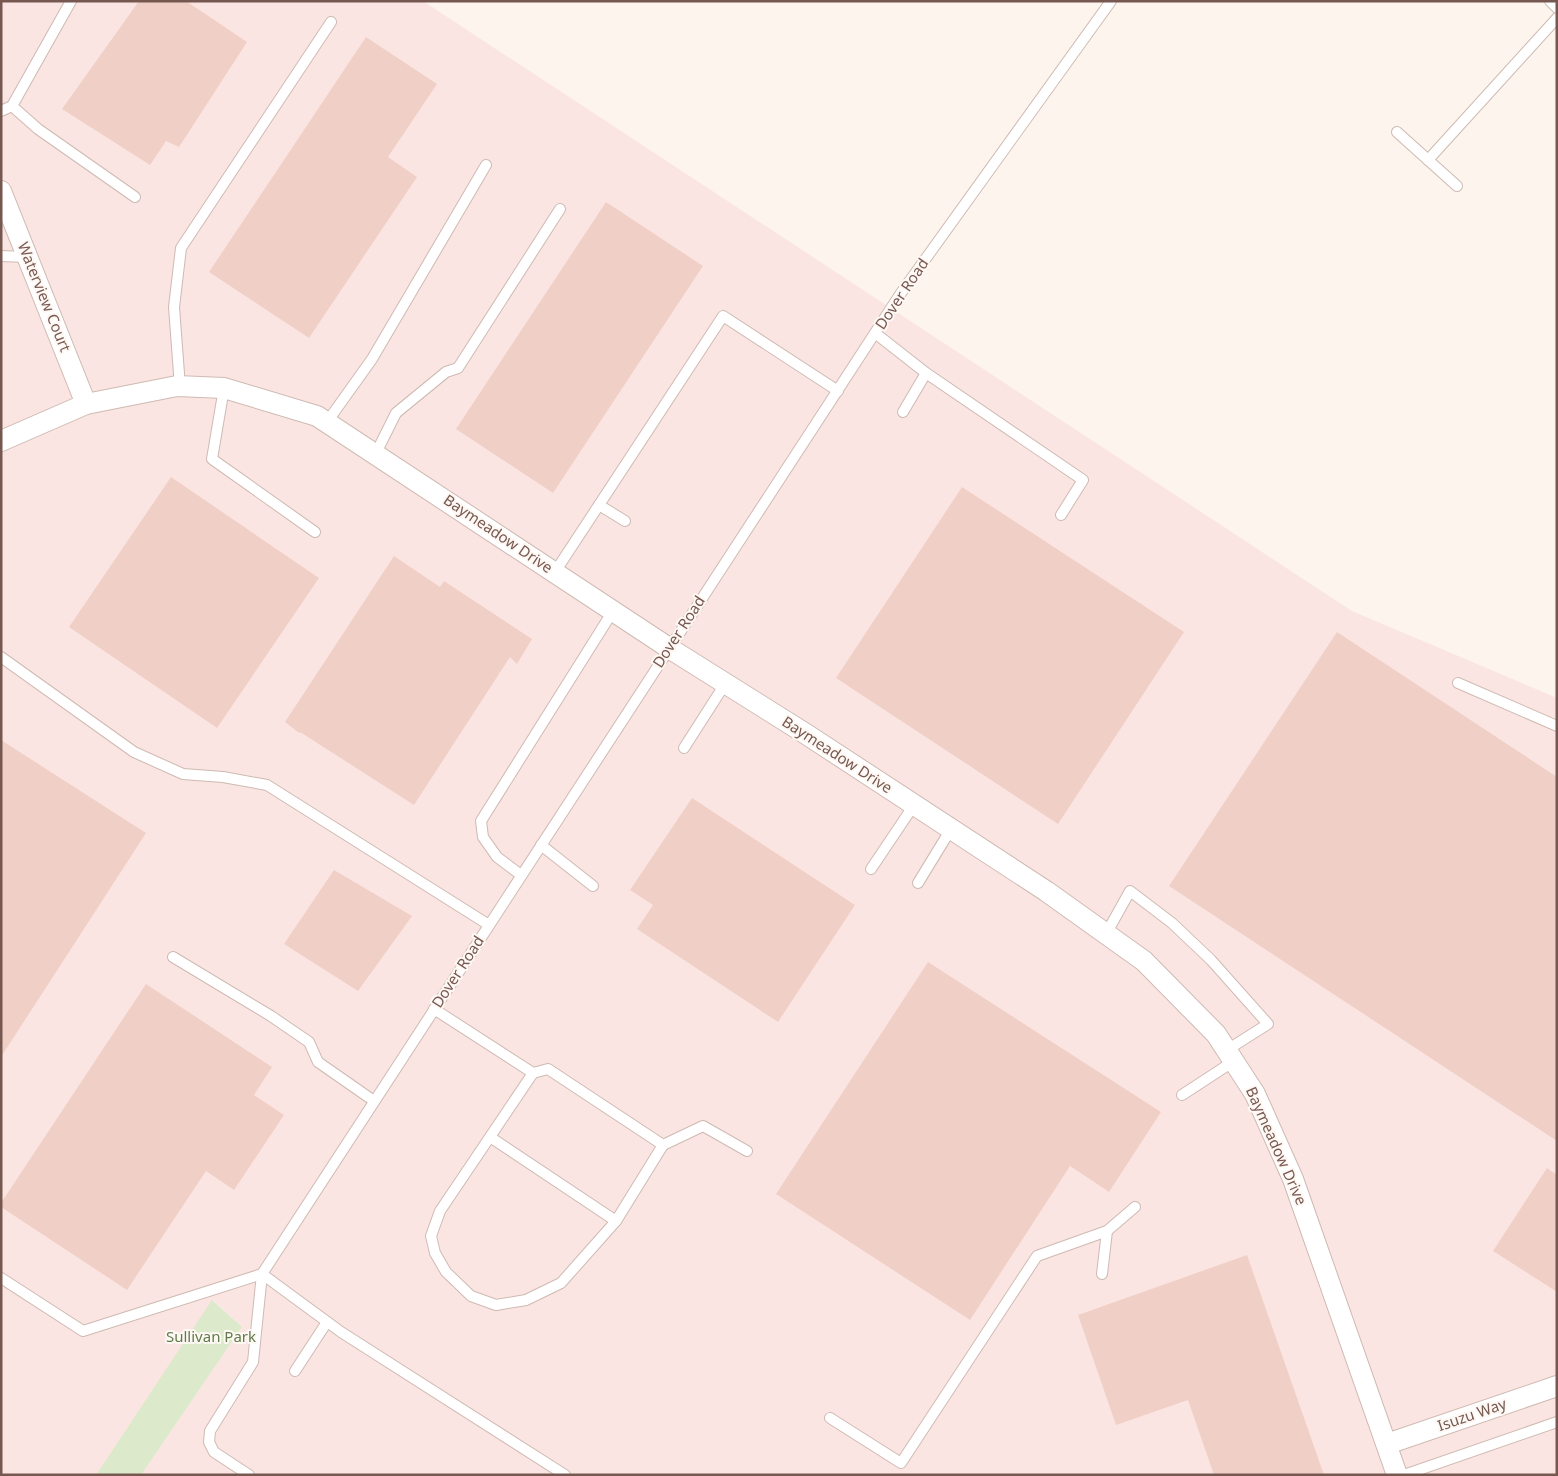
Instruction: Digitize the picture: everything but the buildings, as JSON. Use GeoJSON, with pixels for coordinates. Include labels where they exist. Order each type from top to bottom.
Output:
{"type":"FeatureCollection","features":[{"type":"Feature","properties":{"kind":"street","name":"Waterview Court"},"geometry":{"type":"LineString","coordinates":[[1,191],[86,404]]}},
{"type":"Feature","properties":{"kind":"street","name":"Baymeadow Drive"},"geometry":{"type":"LineString","coordinates":[[1,441],[86,404],[180,386],[224,388],[317,416],[376,453],[669,648],[806,734],[1046,891],[1144,962],[1216,1034],[1255,1094],[1294,1179],[1397,1475]]}},
{"type":"Feature","properties":{"kind":"street","name":"Isuzu Way"},"geometry":{"type":"LineString","coordinates":[[1387,1444],[1557,1386]]}},
{"type":"Feature","properties":{"kind":"lane"},"geometry":{"type":"LineString","coordinates":[[1,111],[12,106],[71,1]]}},
{"type":"Feature","properties":{"kind":"lane","name":"Dover Road"},"geometry":{"type":"LineString","coordinates":[[262,1274],[901,293],[1111,1]]}},
{"type":"Feature","properties":{"kind":"lane"},"geometry":{"type":"LineString","coordinates":[[1550,1],[1557,8]]}},
{"type":"Feature","properties":{"kind":"lane"},"geometry":{"type":"LineString","coordinates":[[1428,160],[1557,18]]}},
{"type":"Feature","properties":{"kind":"lane"},"geometry":{"type":"LineString","coordinates":[[180,386],[174,307],[180,248],[331,22]]}},
{"type":"Feature","properties":{"kind":"lane"},"geometry":{"type":"LineString","coordinates":[[12,106],[38,129],[135,197]]}},
{"type":"Feature","properties":{"kind":"lane"},"geometry":{"type":"LineString","coordinates":[[1397,132],[1458,186]]}},
{"type":"Feature","properties":{"kind":"lane"},"geometry":{"type":"LineString","coordinates":[[327,422],[372,360],[486,165]]}},
{"type":"Feature","properties":{"kind":"lane"},"geometry":{"type":"LineString","coordinates":[[376,453],[396,413],[446,372],[458,368],[560,209]]}},
{"type":"Feature","properties":{"kind":"lane"},"geometry":{"type":"LineString","coordinates":[[1,256],[28,257]]}},
{"type":"Feature","properties":{"kind":"lane"},"geometry":{"type":"LineString","coordinates":[[555,572],[723,316],[838,391]]}},
{"type":"Feature","properties":{"kind":"lane"},"geometry":{"type":"LineString","coordinates":[[875,333],[926,373],[1083,480],[1061,515]]}},
{"type":"Feature","properties":{"kind":"lane"},"geometry":{"type":"LineString","coordinates":[[903,412],[926,373]]}},
{"type":"Feature","properties":{"kind":"lane"},"geometry":{"type":"LineString","coordinates":[[224,388],[212,459],[315,532]]}},
{"type":"Feature","properties":{"kind":"lane"},"geometry":{"type":"LineString","coordinates":[[599,504],[625,521]]}},
{"type":"Feature","properties":{"kind":"lane"},"geometry":{"type":"LineString","coordinates":[[521,875],[497,857],[483,837],[481,821],[613,611]]}},
{"type":"Feature","properties":{"kind":"lane"},"geometry":{"type":"LineString","coordinates":[[1,657],[134,752],[183,774],[223,777],[268,784],[489,925]]}},
{"type":"Feature","properties":{"kind":"lane"},"geometry":{"type":"LineString","coordinates":[[684,748],[725,684]]}},
{"type":"Feature","properties":{"kind":"lane"},"geometry":{"type":"LineString","coordinates":[[1458,684],[1557,726]]}},
{"type":"Feature","properties":{"kind":"lane"},"geometry":{"type":"LineString","coordinates":[[872,870],[914,805]]}},
{"type":"Feature","properties":{"kind":"lane"},"geometry":{"type":"LineString","coordinates":[[918,883],[952,829]]}},
{"type":"Feature","properties":{"kind":"lane"},"geometry":{"type":"LineString","coordinates":[[541,845],[593,886]]}},
{"type":"Feature","properties":{"kind":"lane"},"geometry":{"type":"LineString","coordinates":[[1106,934],[1130,891],[1172,923],[1211,960],[1268,1024],[1182,1096]]}},
{"type":"Feature","properties":{"kind":"lane"},"geometry":{"type":"LineString","coordinates":[[173,957],[309,1042],[318,1062],[374,1101]]}},
{"type":"Feature","properties":{"kind":"lane"},"geometry":{"type":"LineString","coordinates":[[434,1010],[533,1073]]}},
{"type":"Feature","properties":{"kind":"lane"},"geometry":{"type":"LineString","coordinates":[[662,1145],[548,1068],[533,1073],[440,1211],[431,1236],[435,1253],[446,1272],[471,1296],[496,1305],[526,1300],[561,1283],[616,1221],[662,1145],[703,1126],[747,1151]]}},
{"type":"Feature","properties":{"kind":"lane"},"geometry":{"type":"LineString","coordinates":[[490,1137],[616,1221]]}},
{"type":"Feature","properties":{"kind":"lane"},"geometry":{"type":"LineString","coordinates":[[830,1418],[902,1463],[1037,1256],[1107,1231],[1135,1207]]}},
{"type":"Feature","properties":{"kind":"lane"},"geometry":{"type":"LineString","coordinates":[[1102,1274],[1107,1231]]}},
{"type":"Feature","properties":{"kind":"lane"},"geometry":{"type":"LineString","coordinates":[[1,1278],[83,1331],[262,1274]]}},
{"type":"Feature","properties":{"kind":"lane"},"geometry":{"type":"LineString","coordinates":[[262,1274],[327,1322],[565,1475]]}},
{"type":"Feature","properties":{"kind":"lane"},"geometry":{"type":"LineString","coordinates":[[249,1475],[214,1452],[209,1442],[210,1431],[253,1362],[262,1274]]}},
{"type":"Feature","properties":{"kind":"lane"},"geometry":{"type":"LineString","coordinates":[[295,1371],[327,1322]]}},
{"type":"Feature","properties":{"kind":"lane"},"geometry":{"type":"LineString","coordinates":[[1404,1475],[1557,1422]]}},
{"type":"Feature","properties":{"kind":"shaded area"},"geometry":{"type":"Polygon","coordinates":[[[1,1],[423,1],[1352,611],[1557,698],[1557,1475],[141,1475],[242,1327],[213,1300],[96,1475],[1,1475],[1,1]]]}},
{"type":"Feature","properties":{"kind":"green space","name":"Sullivan Park"},"geometry":{"type":"Polygon","coordinates":[[[212,1300],[242,1327],[141,1475],[96,1475],[212,1300]]]}}]}
